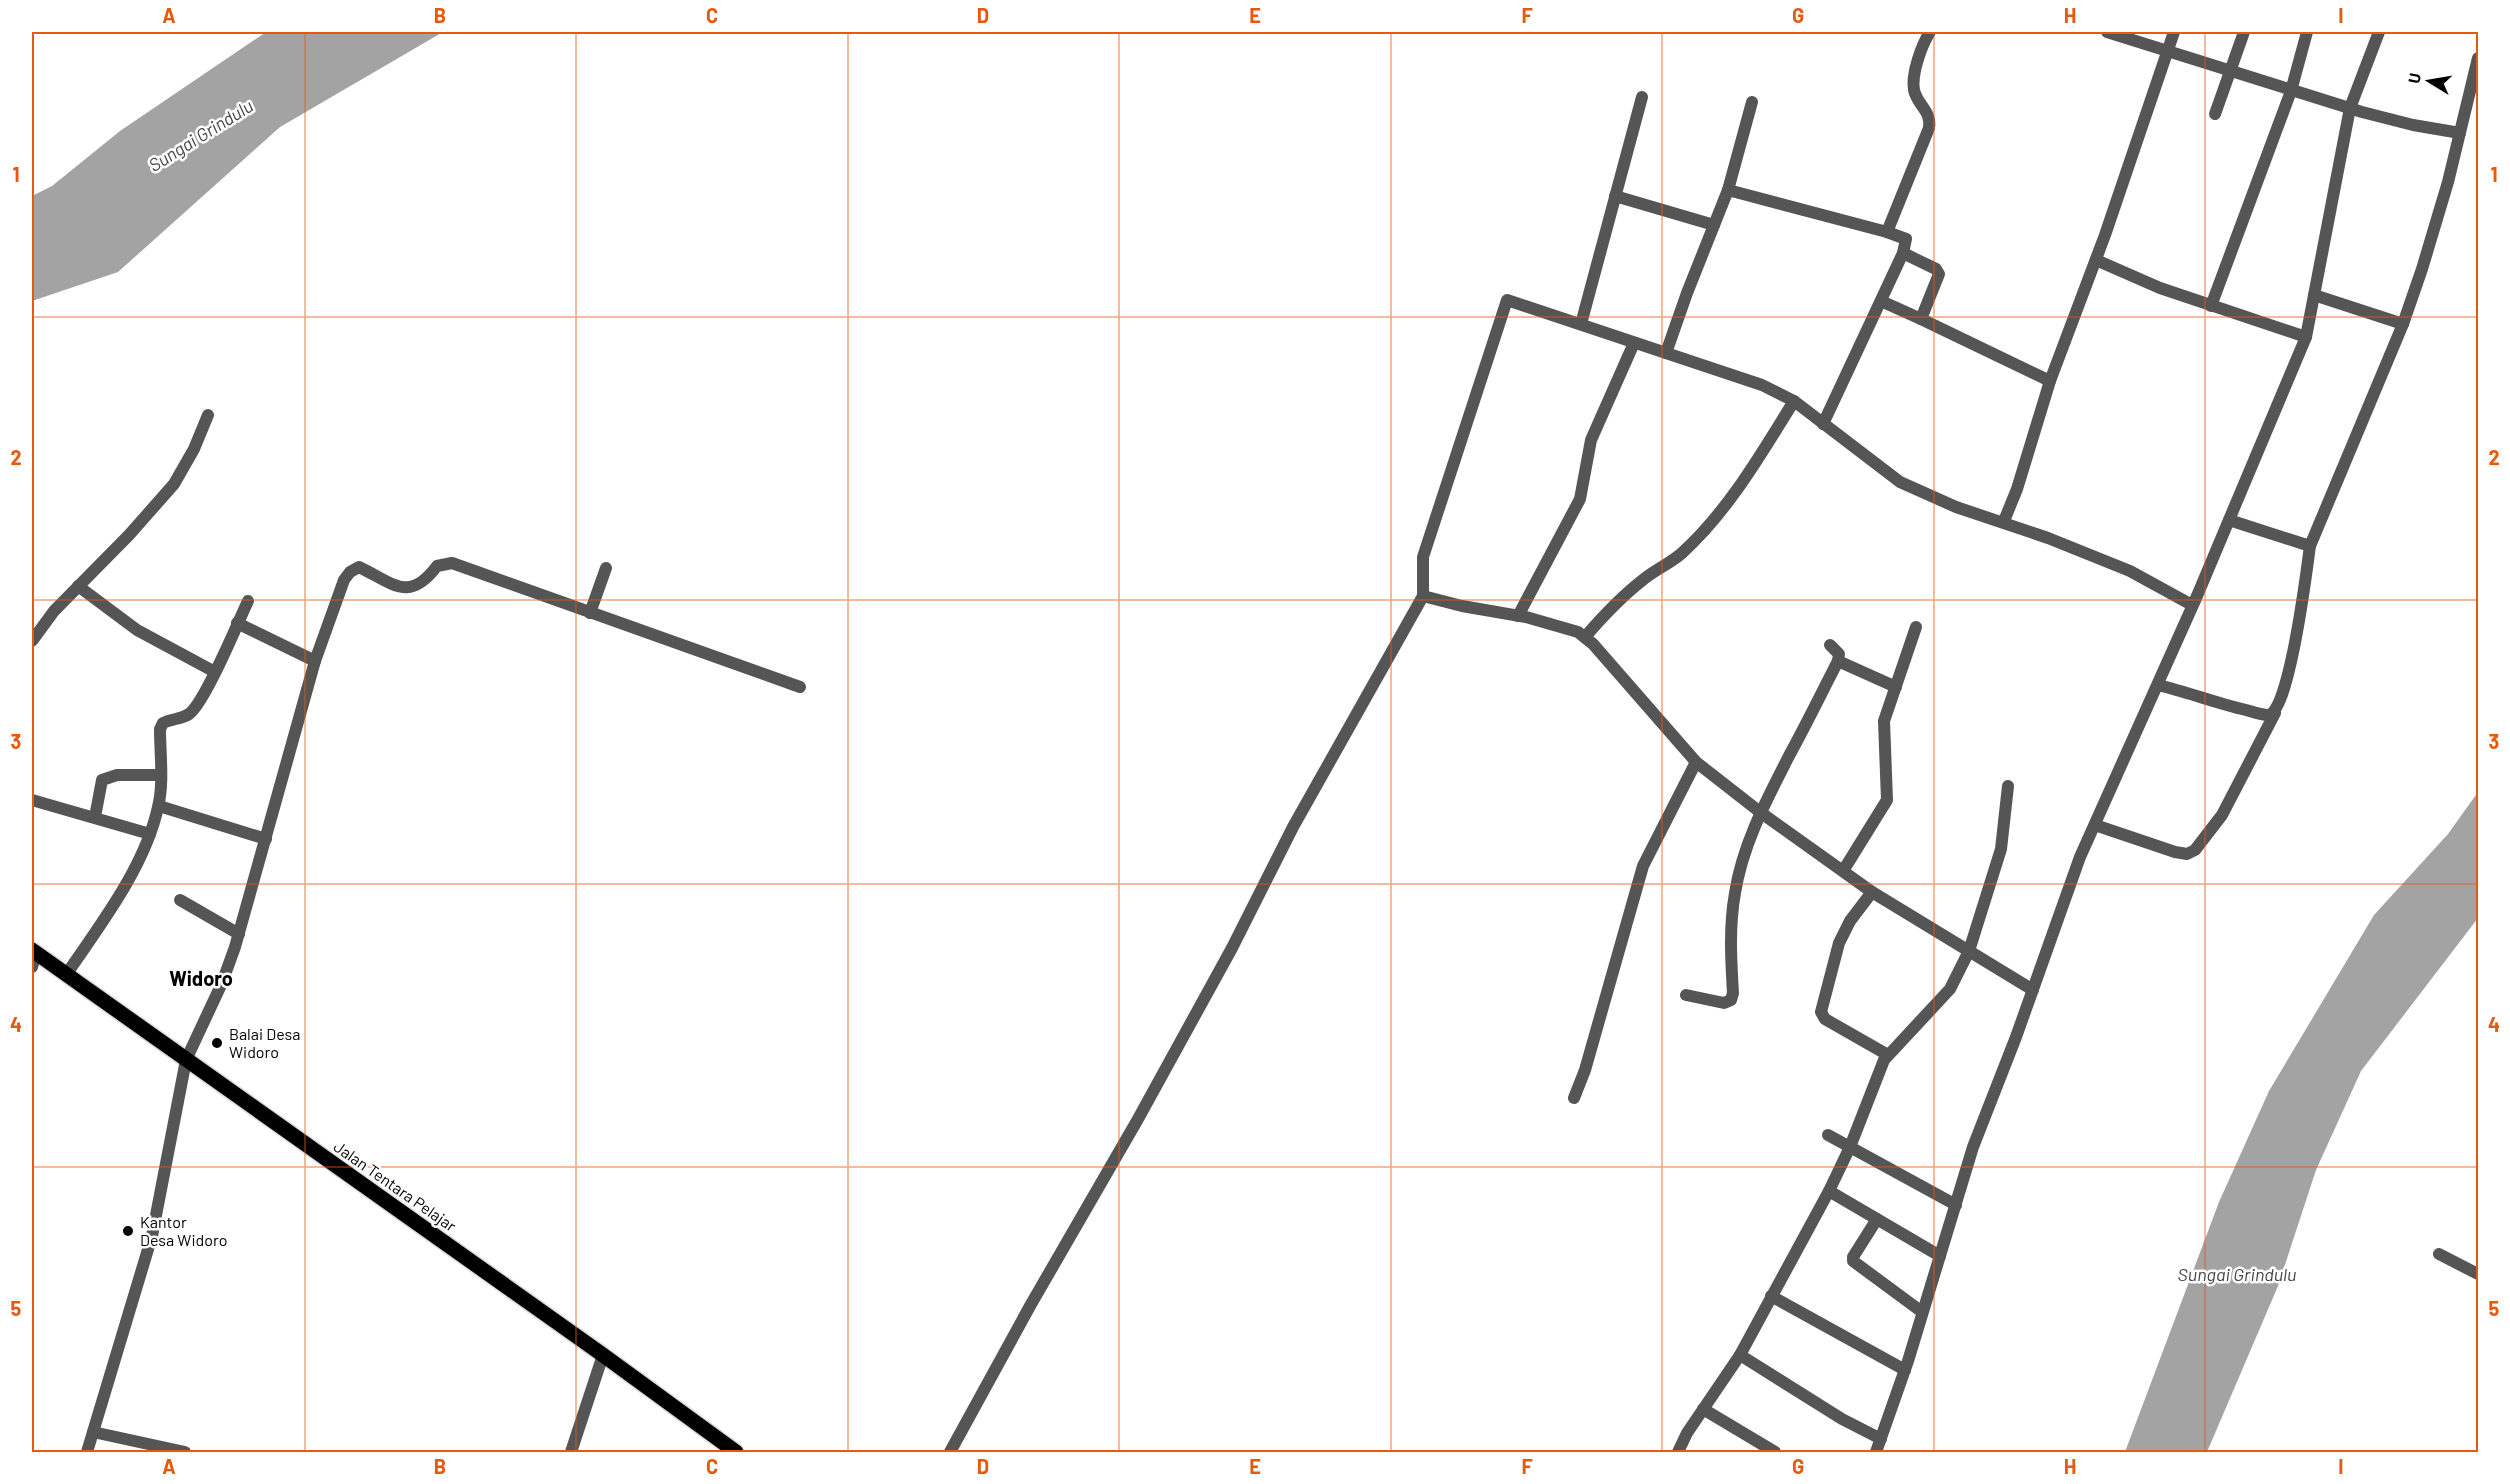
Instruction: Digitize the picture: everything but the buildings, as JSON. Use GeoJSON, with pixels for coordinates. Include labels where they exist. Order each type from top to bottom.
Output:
{"type":"FeatureCollection","features":[{"type":"Feature","properties":{"kind":"main road","name":"Jalan Tentara Pelajar"},"geometry":{"type":"LineString","coordinates":[[33,957],[66,975],[603,1355],[736,1452]]}},
{"type":"Feature","properties":{"kind":"street"},"geometry":{"type":"LineString","coordinates":[[1887,232],[1929,128],[1930,116],[1914,89],[1922,44],[1930,32]]}},
{"type":"Feature","properties":{"kind":"street"},"geometry":{"type":"LineString","coordinates":[[2107,32],[2290,91],[2414,125],[2460,133]]}},
{"type":"Feature","properties":{"kind":"street"},"geometry":{"type":"LineString","coordinates":[[2004,521],[2017,489],[2050,381],[2096,260],[2174,32]]}},
{"type":"Feature","properties":{"kind":"street"},"geometry":{"type":"LineString","coordinates":[[2215,114],[2244,32]]}},
{"type":"Feature","properties":{"kind":"street"},"geometry":{"type":"LineString","coordinates":[[2211,306],[2290,91],[2307,32]]}},
{"type":"Feature","properties":{"kind":"street"},"geometry":{"type":"LineString","coordinates":[[1876,1452],[1905,1370],[1973,1147],[2033,990],[2080,857],[2158,685],[2306,337],[2350,108],[2379,32]]}},
{"type":"Feature","properties":{"kind":"street"},"geometry":{"type":"LineString","coordinates":[[2095,825],[2175,852],[2187,854],[2195,850],[2222,815],[2280,705],[2290,670],[2310,546],[2403,324],[2434,232],[2478,58]]}},
{"type":"Feature","properties":{"kind":"street"},"geometry":{"type":"LineString","coordinates":[[1581,324],[1642,97]]}},
{"type":"Feature","properties":{"kind":"street"},"geometry":{"type":"LineString","coordinates":[[1666,353],[1728,190],[1752,102]]}},
{"type":"Feature","properties":{"kind":"street"},"geometry":{"type":"LineString","coordinates":[[1728,190],[1906,239],[1903,253],[1823,424]]}},
{"type":"Feature","properties":{"kind":"street"},"geometry":{"type":"LineString","coordinates":[[1615,196],[1714,225]]}},
{"type":"Feature","properties":{"kind":"street"},"geometry":{"type":"LineString","coordinates":[[1903,253],[1936,269],[1939,274],[1921,320]]}},
{"type":"Feature","properties":{"kind":"street"},"geometry":{"type":"LineString","coordinates":[[2096,260],[2151,284],[2306,337]]}},
{"type":"Feature","properties":{"kind":"street"},"geometry":{"type":"LineString","coordinates":[[2314,295],[2403,324]]}},
{"type":"Feature","properties":{"kind":"street"},"geometry":{"type":"LineString","coordinates":[[950,1452],[1030,1306],[1138,1119],[1232,948],[1309,798],[1423,596],[1423,556],[1506,302],[1511,300],[1762,385],[1794,401],[1900,482],[1956,507],[2004,521],[2130,571],[2192,605]]}},
{"type":"Feature","properties":{"kind":"street"},"geometry":{"type":"LineString","coordinates":[[1881,301],[2050,381]]}},
{"type":"Feature","properties":{"kind":"street"},"geometry":{"type":"LineString","coordinates":[[1518,616],[1580,498],[1591,440],[1634,343]]}},
{"type":"Feature","properties":{"kind":"street"},"geometry":{"type":"LineString","coordinates":[[1585,637],[1621,597],[1681,554],[1708,525],[1744,481],[1794,401]]}},
{"type":"Feature","properties":{"kind":"street"},"geometry":{"type":"LineString","coordinates":[[32,641],[54,611],[152,511],[174,484],[194,449],[208,415]]}},
{"type":"Feature","properties":{"kind":"street"},"geometry":{"type":"LineString","coordinates":[[2229,520],[2310,546]]}},
{"type":"Feature","properties":{"kind":"street"},"geometry":{"type":"LineString","coordinates":[[87,1452],[152,1236],[186,1060],[222,983],[239,934],[315,661],[344,580],[350,572],[359,567],[398,586],[410,588],[419,586],[437,566],[452,562],[800,687]]}},
{"type":"Feature","properties":{"kind":"street"},"geometry":{"type":"LineString","coordinates":[[590,613],[606,568]]}},
{"type":"Feature","properties":{"kind":"street"},"geometry":{"type":"LineString","coordinates":[[78,586],[137,630],[215,672]]}},
{"type":"Feature","properties":{"kind":"street"},"geometry":{"type":"LineString","coordinates":[[1423,596],[1518,616],[1578,632],[1593,644],[1696,762],[1760,812],[1872,892],[2033,990]]}},
{"type":"Feature","properties":{"kind":"street"},"geometry":{"type":"LineString","coordinates":[[66,975],[133,871],[150,834],[159,806],[160,729],[163,723],[189,714],[215,672],[248,601]]}},
{"type":"Feature","properties":{"kind":"street"},"geometry":{"type":"LineString","coordinates":[[237,624],[315,661]]}},
{"type":"Feature","properties":{"kind":"street"},"geometry":{"type":"LineString","coordinates":[[1843,871],[1887,800],[1884,721],[1916,627]]}},
{"type":"Feature","properties":{"kind":"street"},"geometry":{"type":"LineString","coordinates":[[1686,995],[1727,1003],[1732,997],[1730,948],[1734,895],[1746,847],[1760,812],[1838,661],[1839,654],[1830,645]]}},
{"type":"Feature","properties":{"kind":"street"},"geometry":{"type":"LineString","coordinates":[[1838,661],[1896,687]]}},
{"type":"Feature","properties":{"kind":"street"},"geometry":{"type":"LineString","coordinates":[[2158,685],[2249,711],[2270,716],[2275,713]]}},
{"type":"Feature","properties":{"kind":"street"},"geometry":{"type":"LineString","coordinates":[[1574,1098],[1585,1070],[1643,866],[1696,762]]}},
{"type":"Feature","properties":{"kind":"street"},"geometry":{"type":"LineString","coordinates":[[95,817],[100,785],[107,777],[160,775]]}},
{"type":"Feature","properties":{"kind":"street"},"geometry":{"type":"LineString","coordinates":[[1678,1452],[1687,1433],[1740,1355],[1829,1191],[1850,1147],[1878,1070],[1888,1055],[1950,989],[1969,951],[1999,856],[2008,786]]}},
{"type":"Feature","properties":{"kind":"street"},"geometry":{"type":"LineString","coordinates":[[32,802],[95,817],[150,834]]}},
{"type":"Feature","properties":{"kind":"street"},"geometry":{"type":"LineString","coordinates":[[159,806],[266,839]]}},
{"type":"Feature","properties":{"kind":"street"},"geometry":{"type":"LineString","coordinates":[[1872,892],[1850,921],[1839,943],[1821,1012],[1825,1019],[1888,1055]]}},
{"type":"Feature","properties":{"kind":"street"},"geometry":{"type":"LineString","coordinates":[[180,900],[239,934]]}},
{"type":"Feature","properties":{"kind":"street"},"geometry":{"type":"LineString","coordinates":[[1828,1135],[1956,1204]]}},
{"type":"Feature","properties":{"kind":"street"},"geometry":{"type":"LineString","coordinates":[[1829,1191],[1940,1256]]}},
{"type":"Feature","properties":{"kind":"street"},"geometry":{"type":"LineString","coordinates":[[1877,1219],[1853,1257],[1853,1261],[1922,1312]]}},
{"type":"Feature","properties":{"kind":"street"},"geometry":{"type":"LineString","coordinates":[[2439,1254],[2478,1274]]}},
{"type":"Feature","properties":{"kind":"street"},"geometry":{"type":"LineString","coordinates":[[1771,1296],[1905,1370]]}},
{"type":"Feature","properties":{"kind":"street"},"geometry":{"type":"LineString","coordinates":[[571,1452],[603,1355]]}},
{"type":"Feature","properties":{"kind":"street"},"geometry":{"type":"LineString","coordinates":[[1740,1355],[1842,1419],[1881,1439]]}},
{"type":"Feature","properties":{"kind":"street"},"geometry":{"type":"LineString","coordinates":[[1703,1409],[1775,1452]]}},
{"type":"Feature","properties":{"kind":"street"},"geometry":{"type":"LineString","coordinates":[[93,1432],[185,1452]]}},
{"type":"Feature","properties":{"kind":"water","name":"Sungai Grindulu"},"geometry":{"type":"Polygon","coordinates":[[[266,32],[443,32],[280,127],[118,272],[32,301],[32,196],[52,186],[120,131],[266,32]]]}},
{"type":"Feature","properties":{"kind":"water","name":"Sungai Grindulu"},"geometry":{"type":"Polygon","coordinates":[[[2478,792],[2478,918],[2361,1071],[2316,1170],[2278,1286],[2207,1452],[2125,1452],[2219,1202],[2269,1091],[2374,915],[2448,834],[2478,792]]]}},
{"type":"Feature","properties":{"kind":"place","name":"Balai Desa Widoro"},"geometry":{"type":"Point","coordinates":[217,1043]}},
{"type":"Feature","properties":{"kind":"place","name":"Kantor Desa Widoro"},"geometry":{"type":"Point","coordinates":[128,1231]}},
{"type":"Feature","properties":{"kind":"district","name":"Widoro"},"geometry":{"type":"Point","coordinates":[201,979]}}]}
